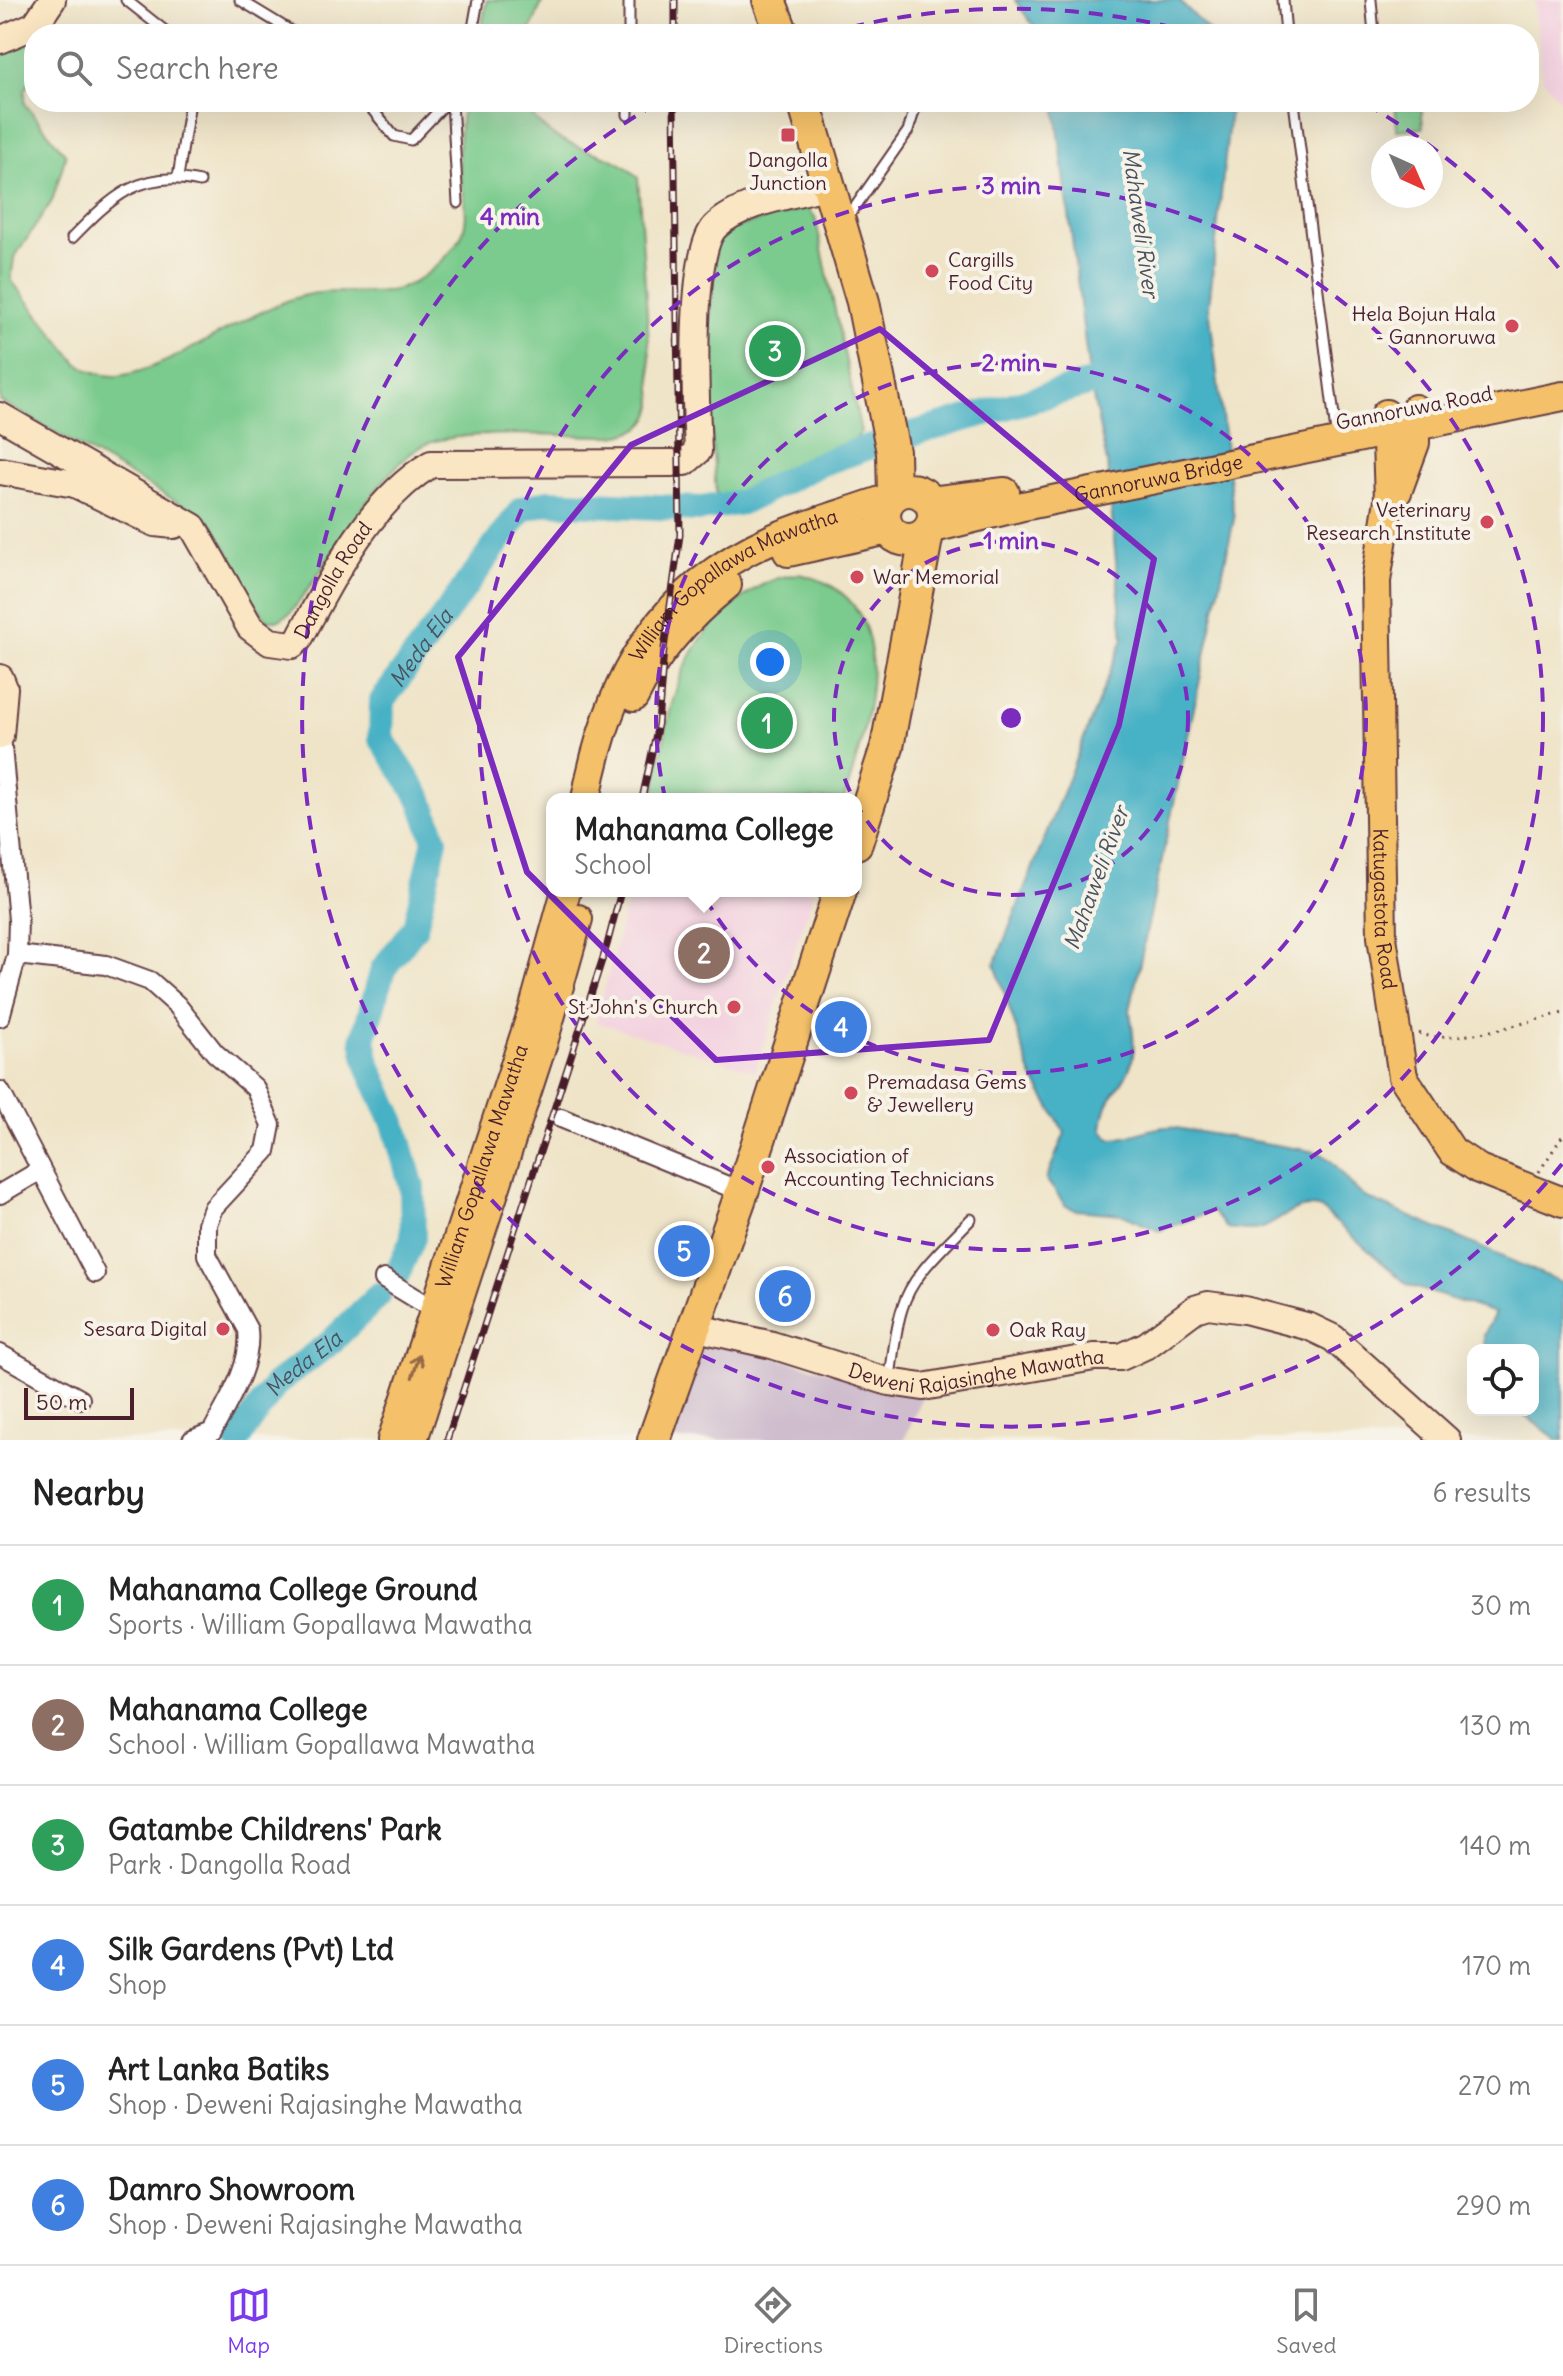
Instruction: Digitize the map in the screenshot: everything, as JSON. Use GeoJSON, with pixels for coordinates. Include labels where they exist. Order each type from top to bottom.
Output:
{"type":"FeatureCollection","features":[{"type":"Feature","properties":{"kind":"highway"},"geometry":{"type":"LineString","coordinates":[[769,0],[778,24]]}},
{"type":"Feature","properties":{"kind":"highway"},"geometry":{"type":"LineString","coordinates":[[807,112],[863,302],[893,452],[915,508],[908,641],[887,747],[862,824]]}},
{"type":"Feature","properties":{"kind":"highway"},"geometry":{"type":"LineString","coordinates":[[908,641],[891,533],[911,540],[915,508]]}},
{"type":"Feature","properties":{"kind":"highway"},"geometry":{"type":"LineString","coordinates":[[654,1440],[742,1192],[838,897]]}},
{"type":"Feature","properties":{"kind":"main road","name":"Gannoruwa Road"},"geometry":{"type":"LineString","coordinates":[[1416,417],[1563,377]]}},
{"type":"Feature","properties":{"kind":"main road","name":"Gannoruwa Road"},"geometry":{"type":"LineString","coordinates":[[1267,446],[1416,417],[1563,396]]}},
{"type":"Feature","properties":{"kind":"main road","name":"Katugastota Road"},"geometry":{"type":"LineString","coordinates":[[1384,526],[1416,417]]}},
{"type":"Feature","properties":{"kind":"main road","name":"Katugastota Road"},"geometry":{"type":"LineString","coordinates":[[1388,422],[1390,475],[1376,581],[1382,937],[1403,1077],[1435,1131],[1452,1151],[1479,1169],[1563,1202]]}},
{"type":"Feature","properties":{"kind":"main road","name":"Gannoruwa Bridge"},"geometry":{"type":"LineString","coordinates":[[915,508],[1046,493],[1267,446]]}},
{"type":"Feature","properties":{"kind":"main road","name":"William Gopallawa Mawatha"},"geometry":{"type":"LineString","coordinates":[[587,793],[600,732],[625,671],[652,632],[686,595],[716,570],[774,538],[915,508]]}},
{"type":"Feature","properties":{"kind":"main road","name":"William Gopallawa Mawatha"},"geometry":{"type":"LineString","coordinates":[[605,793],[618,739],[635,694],[664,649],[699,609],[753,567],[779,555],[805,546],[891,533]]}},
{"type":"Feature","properties":{"kind":"main road","name":"William Gopallawa Mawatha"},"geometry":{"type":"LineString","coordinates":[[392,1440],[534,1007],[564,897]]}},
{"type":"Feature","properties":{"kind":"main road","name":"William Gopallawa Mawatha"},"geometry":{"type":"LineString","coordinates":[[413,1440],[544,1039],[583,897]]}},
{"type":"Feature","properties":{"kind":"street"},"geometry":{"type":"LineString","coordinates":[[36,24],[52,0]]}},
{"type":"Feature","properties":{"kind":"street"},"geometry":{"type":"LineString","coordinates":[[0,40],[24,30]]}},
{"type":"Feature","properties":{"kind":"street","name":"Dangolla Road"},"geometry":{"type":"LineString","coordinates":[[193,527],[250,627],[270,642],[292,645],[299,639],[334,575],[375,517],[409,478],[431,464],[679,463],[698,451],[694,339],[707,239],[728,217],[834,200]]}},
{"type":"Feature","properties":{"kind":"street"},"geometry":{"type":"LineString","coordinates":[[0,416],[193,527]]}},
{"type":"Feature","properties":{"kind":"street"},"geometry":{"type":"LineString","coordinates":[[0,471],[75,484],[155,523],[193,527]]}},
{"type":"Feature","properties":{"kind":"street"},"geometry":{"type":"LineString","coordinates":[[0,678],[4,688],[1,736],[18,920],[17,955],[0,1017]]}},
{"type":"Feature","properties":{"kind":"street"},"geometry":{"type":"LineString","coordinates":[[17,955],[106,965],[150,981],[177,1005],[215,1053],[255,1088],[271,1125],[266,1151],[213,1208],[207,1224],[207,1255],[248,1330],[249,1343],[239,1381],[212,1432],[192,1440]]}},
{"type":"Feature","properties":{"kind":"street"},"geometry":{"type":"LineString","coordinates":[[0,1091],[39,1171],[95,1273]]}},
{"type":"Feature","properties":{"kind":"street"},"geometry":{"type":"LineString","coordinates":[[561,1118],[742,1192]]}},
{"type":"Feature","properties":{"kind":"street"},"geometry":{"type":"LineString","coordinates":[[0,1194],[39,1171]]}},
{"type":"Feature","properties":{"kind":"street"},"geometry":{"type":"LineString","coordinates":[[384,1279],[435,1310]]}},
{"type":"Feature","properties":{"kind":"street","name":"Deweni Rajasinghe Mawatha"},"geometry":{"type":"LineString","coordinates":[[693,1327],[772,1345],[889,1382],[923,1387],[1094,1357],[1121,1357],[1147,1345],[1195,1309],[1208,1305],[1245,1310],[1310,1327],[1333,1338],[1447,1440]]}},
{"type":"Feature","properties":{"kind":"street"},"geometry":{"type":"LineString","coordinates":[[0,1354],[80,1399]]}},
{"type":"Feature","properties":{"kind":"lane"},"geometry":{"type":"LineString","coordinates":[[126,0],[156,24]]}},
{"type":"Feature","properties":{"kind":"lane"},"geometry":{"type":"LineString","coordinates":[[240,0],[280,24]]}},
{"type":"Feature","properties":{"kind":"lane"},"geometry":{"type":"LineString","coordinates":[[474,24],[478,0]]}},
{"type":"Feature","properties":{"kind":"lane"},"geometry":{"type":"LineString","coordinates":[[629,0],[629,24]]}},
{"type":"Feature","properties":{"kind":"lane"},"geometry":{"type":"LineString","coordinates":[[1283,0],[1285,24]]}},
{"type":"Feature","properties":{"kind":"lane"},"geometry":{"type":"LineString","coordinates":[[1371,0],[1373,24]]}},
{"type":"Feature","properties":{"kind":"lane"},"geometry":{"type":"LineString","coordinates":[[178,177],[188,112]]}},
{"type":"Feature","properties":{"kind":"lane"},"geometry":{"type":"LineString","coordinates":[[374,112],[394,136],[411,140],[441,112]]}},
{"type":"Feature","properties":{"kind":"lane"},"geometry":{"type":"LineString","coordinates":[[451,112],[458,203]]}},
{"type":"Feature","properties":{"kind":"lane"},"geometry":{"type":"LineString","coordinates":[[834,200],[853,210],[908,131],[914,112]]}},
{"type":"Feature","properties":{"kind":"lane"},"geometry":{"type":"LineString","coordinates":[[1295,112],[1336,433]]}},
{"type":"Feature","properties":{"kind":"lane"},"geometry":{"type":"LineString","coordinates":[[72,238],[99,210],[128,189],[158,177],[200,182]]}},
{"type":"Feature","properties":{"kind":"lane"},"geometry":{"type":"LineString","coordinates":[[889,1382],[902,1308],[908,1294],[922,1272],[971,1219]]}},
{"type":"Feature","properties":{"kind":"path"},"geometry":{"type":"LineString","coordinates":[[1394,1021],[1430,1038],[1476,1033],[1563,1013]]}},
{"type":"Feature","properties":{"kind":"path"},"geometry":{"type":"LineString","coordinates":[[1528,1188],[1563,1135]]}},
{"type":"Feature","properties":{"kind":"highlighted area"},"geometry":{"type":"Polygon","coordinates":[[[880,329],[1154,559],[1119,725],[989,1040],[716,1060],[527,872],[458,657],[631,445],[880,329]]]}},
{"type":"Feature","properties":{"kind":"shaded area"},"geometry":{"type":"Polygon","coordinates":[[[1534,0],[1563,0],[1563,104],[1542,78],[1539,24],[1536,24],[1534,0]]]}},
{"type":"Feature","properties":{"kind":"shaded area"},"geometry":{"type":"Polygon","coordinates":[[[628,897],[812,897],[755,1071],[596,1022],[628,897]]]}},
{"type":"Feature","properties":{"kind":"shaded area"},"geometry":{"type":"Polygon","coordinates":[[[701,1338],[923,1396],[904,1440],[663,1440],[701,1338]]]}},
{"type":"Feature","properties":{"kind":"green space"},"geometry":{"type":"Polygon","coordinates":[[[487,0],[543,0],[533,24],[482,24],[487,0]]]}},
{"type":"Feature","properties":{"kind":"green space"},"geometry":{"type":"Polygon","coordinates":[[[24,40],[24,112],[31,112],[66,155],[52,201],[14,258],[11,280],[83,367],[107,376],[139,371],[185,352],[256,314],[302,296],[326,292],[387,292],[415,282],[450,252],[465,226],[459,155],[463,112],[531,112],[549,132],[611,159],[638,178],[653,405],[648,419],[635,430],[614,436],[493,435],[429,443],[410,454],[373,494],[290,613],[279,620],[268,620],[250,595],[213,527],[202,516],[0,401],[0,49],[24,40]]]}},
{"type":"Feature","properties":{"kind":"green space"},"geometry":{"type":"Polygon","coordinates":[[[1396,112],[1422,112],[1423,128],[1397,130],[1396,112]]]}},
{"type":"Feature","properties":{"kind":"green space"},"geometry":{"type":"Polygon","coordinates":[[[807,208],[815,217],[861,432],[854,442],[728,498],[716,493],[706,360],[716,245],[721,231],[807,208]]]}},
{"type":"Feature","properties":{"kind":"green space"},"geometry":{"type":"Polygon","coordinates":[[[799,574],[834,587],[856,608],[868,636],[872,667],[869,701],[863,736],[846,793],[654,793],[675,693],[696,647],[712,625],[748,593],[789,575],[799,574]]]}},
{"type":"Feature","properties":{"kind":"water"},"geometry":{"type":"Polygon","coordinates":[[[1015,0],[1179,0],[1202,24],[1032,24],[1015,0]]]}},
{"type":"Feature","properties":{"kind":"water","name":"Mahaweli River"},"geometry":{"type":"Polygon","coordinates":[[[1056,112],[1230,112],[1209,306],[1234,519],[1130,1010],[1132,1060],[1126,1076],[1109,1101],[1102,1129],[1110,1139],[1170,1127],[1317,1152],[1331,1161],[1365,1197],[1563,1283],[1563,1440],[1558,1440],[1525,1416],[1539,1416],[1539,1344],[1485,1344],[1484,1335],[1495,1313],[1408,1285],[1321,1209],[1304,1207],[1268,1226],[1252,1230],[1227,1228],[1212,1211],[1159,1231],[1121,1214],[1076,1210],[1066,1206],[1046,1179],[1065,1133],[1031,1074],[995,964],[1123,639],[1107,462],[1090,383],[1056,112]]]}},
{"type":"Feature","properties":{"kind":"waterway","name":"Meda Ela"},"geometry":{"type":"LineString","coordinates":[[905,436],[1090,383],[1126,378]]}},
{"type":"Feature","properties":{"kind":"waterway","name":"Meda Ela"},"geometry":{"type":"LineString","coordinates":[[395,1279],[413,1238],[412,1187],[394,1123],[369,1068],[363,1040],[383,969],[415,927],[435,840],[421,800],[381,738],[382,701],[522,509],[548,502],[701,509],[743,502],[817,465],[878,444]]}},
{"type":"Feature","properties":{"kind":"waterway","name":"Meda Ela"},"geometry":{"type":"LineString","coordinates":[[237,1440],[276,1384],[332,1341],[378,1296]]}},
{"type":"Feature","properties":{"kind":"railway"},"geometry":{"type":"LineString","coordinates":[[675,0],[675,24]]}},
{"type":"Feature","properties":{"kind":"railway"},"geometry":{"type":"LineString","coordinates":[[643,793],[658,724],[664,649],[680,535],[674,112]]}},
{"type":"Feature","properties":{"kind":"railway"},"geometry":{"type":"LineString","coordinates":[[447,1440],[607,945],[619,897]]}},
{"type":"Feature","properties":{"kind":"place","name":"Dangolla Junction"},"geometry":{"type":"Point","coordinates":[788,135]}},
{"type":"Feature","properties":{"kind":"place","name":"Cargills Food City"},"geometry":{"type":"Point","coordinates":[932,271]}},
{"type":"Feature","properties":{"kind":"place","name":"Hela Bojun Hala - Gannoruwa"},"geometry":{"type":"Point","coordinates":[1512,326]}},
{"type":"Feature","properties":{"kind":"place","name":"Gatambe Childrens' Park"},"geometry":{"type":"Point","coordinates":[775,351]}},
{"type":"Feature","properties":{"kind":"place","name":"Veterinary Research Institute"},"geometry":{"type":"Point","coordinates":[1487,522]}},
{"type":"Feature","properties":{"kind":"place","name":"War Memorial"},"geometry":{"type":"Point","coordinates":[857,577]}},
{"type":"Feature","properties":{"kind":"place","name":"Mahanama College Ground"},"geometry":{"type":"Point","coordinates":[767,723]}},
{"type":"Feature","properties":{"kind":"place","name":"Mahanama College"},"geometry":{"type":"Point","coordinates":[704,953]}},
{"type":"Feature","properties":{"kind":"place","name":"St John's Church"},"geometry":{"type":"Point","coordinates":[734,1007]}},
{"type":"Feature","properties":{"kind":"place","name":"Silk Gardens (Pvt) Ltd"},"geometry":{"type":"Point","coordinates":[841,1027]}},
{"type":"Feature","properties":{"kind":"place","name":"Premadasa Gems & Jewellery"},"geometry":{"type":"Point","coordinates":[851,1093]}},
{"type":"Feature","properties":{"kind":"place","name":"Association of Accounting Technicians"},"geometry":{"type":"Point","coordinates":[768,1167]}},
{"type":"Feature","properties":{"kind":"place","name":"Art Lanka Batiks"},"geometry":{"type":"Point","coordinates":[684,1251]}},
{"type":"Feature","properties":{"kind":"place","name":"Damro Showroom"},"geometry":{"type":"Point","coordinates":[785,1296]}},
{"type":"Feature","properties":{"kind":"place","name":"Sesara Digital"},"geometry":{"type":"Point","coordinates":[223,1329]}},
{"type":"Feature","properties":{"kind":"place","name":"Oak Ray"},"geometry":{"type":"Point","coordinates":[993,1330]}}]}
